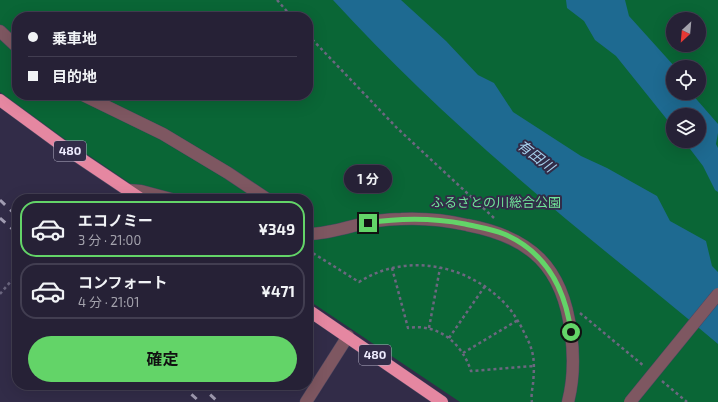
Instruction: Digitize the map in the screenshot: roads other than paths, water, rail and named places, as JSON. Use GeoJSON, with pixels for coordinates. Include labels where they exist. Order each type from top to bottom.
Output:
{"type":"FeatureCollection","features":[{"type":"Feature","properties":{"kind":"highway","name":"480"},"geometry":{"type":"LineString","coordinates":[[0,100],[68,150],[133,194]]}},
{"type":"Feature","properties":{"kind":"highway","name":"480"},"geometry":{"type":"LineString","coordinates":[[313,313],[442,402]]}},
{"type":"Feature","properties":{"kind":"street"},"geometry":{"type":"LineString","coordinates":[[0,31],[12,42]]}},
{"type":"Feature","properties":{"kind":"street"},"geometry":{"type":"LineString","coordinates":[[93,100],[163,134],[222,169],[260,194]]}},
{"type":"Feature","properties":{"kind":"street"},"geometry":{"type":"LineString","coordinates":[[127,190],[141,190],[154,194]]}},
{"type":"Feature","properties":{"kind":"street"},"geometry":{"type":"LineString","coordinates":[[313,234],[325,233],[368,223],[401,219],[419,219],[454,222],[486,229],[504,234],[531,250],[539,257],[555,278],[565,300],[570,323],[573,355],[573,375],[568,402]]}},
{"type":"Feature","properties":{"kind":"street"},"geometry":{"type":"LineString","coordinates":[[630,402],[718,294]]}},
{"type":"Feature","properties":{"kind":"street"},"geometry":{"type":"LineString","coordinates":[[306,402],[348,336]]}},
{"type":"Feature","properties":{"kind":"water","name":"有田川"},"geometry":{"type":"Polygon","coordinates":[[[333,0],[401,0],[446,41],[478,75],[494,83],[513,112],[581,156],[607,168],[657,196],[670,221],[706,241],[712,266],[718,272],[718,344],[567,220],[494,157],[446,114],[333,0]]]}},
{"type":"Feature","properties":{"kind":"water"},"geometry":{"type":"Polygon","coordinates":[[[566,0],[625,0],[629,16],[669,60],[666,60],[666,100],[697,100],[704,108],[666,108],[666,118],[616,56],[595,40],[584,21],[567,8],[566,0]]]}},
{"type":"Feature","properties":{"kind":"water"},"geometry":{"type":"Polygon","coordinates":[[[706,110],[718,124],[716,144],[718,148],[718,192],[715,190],[703,166],[689,148],[706,148],[706,110]]]}},
{"type":"Feature","properties":{"kind":"railway"},"geometry":{"type":"LineString","coordinates":[[0,200],[12,211]]}},
{"type":"Feature","properties":{"kind":"railway"},"geometry":{"type":"LineString","coordinates":[[0,218],[12,229]]}},
{"type":"Feature","properties":{"kind":"railway"},"geometry":{"type":"LineString","coordinates":[[187,390],[200,402]]}},
{"type":"Feature","properties":{"kind":"railway"},"geometry":{"type":"LineString","coordinates":[[205,390],[218,402]]}},
{"type":"Feature","properties":{"kind":"park label","name":"ふるさとの川総合公園"},"geometry":{"type":"Point","coordinates":[496,202]}}]}
